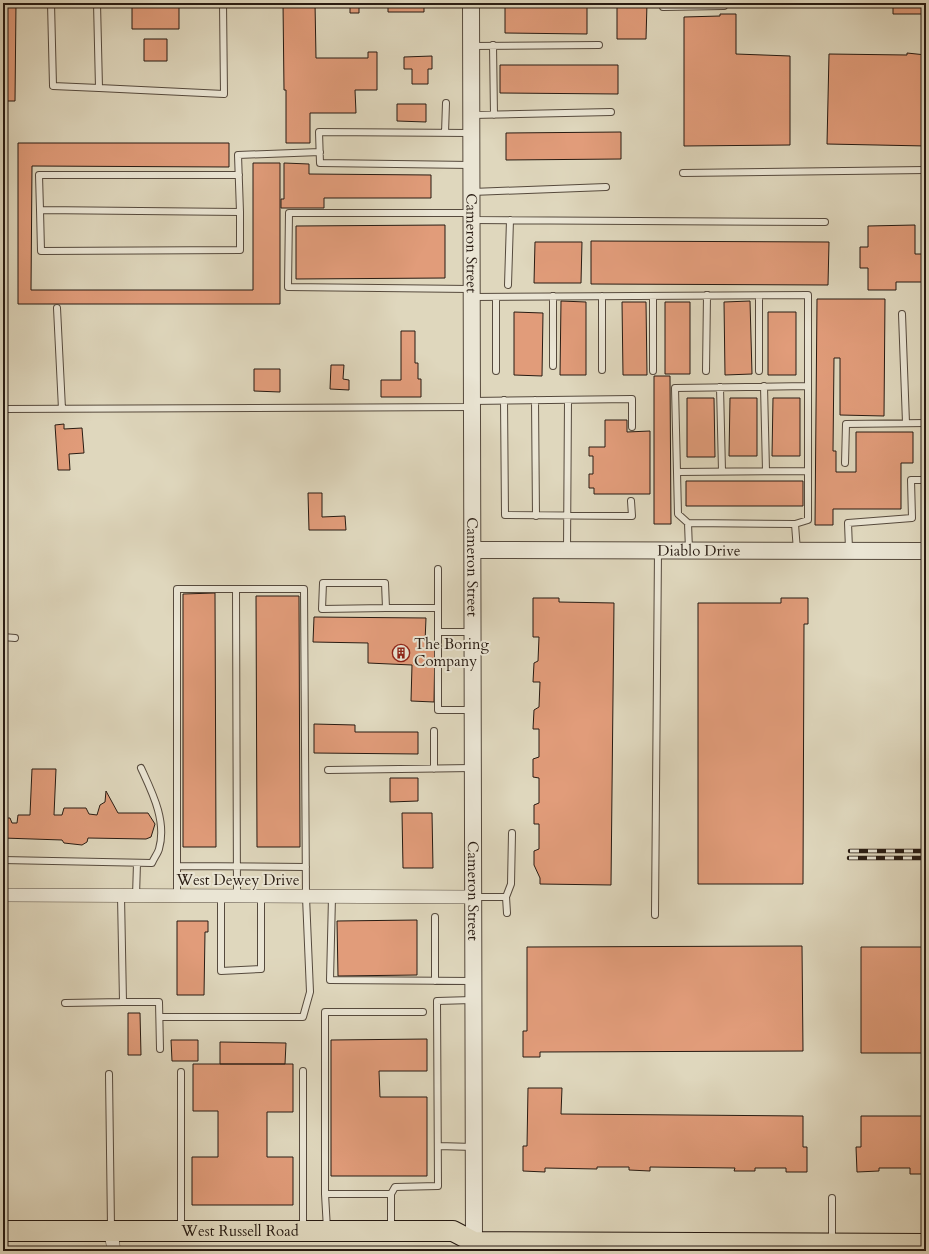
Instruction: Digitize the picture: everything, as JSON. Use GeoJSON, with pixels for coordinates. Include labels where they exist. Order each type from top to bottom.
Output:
{"type":"FeatureCollection","features":[{"type":"Feature","properties":{"kind":"main road","name":"West Russell Road"},"geometry":{"type":"LineString","coordinates":[[3,1231],[112,1241],[181,1231],[456,1231],[470,1248]]}},
{"type":"Feature","properties":{"kind":"main road"},"geometry":{"type":"LineString","coordinates":[[470,1248],[832,1248],[926,1244]]}},
{"type":"Feature","properties":{"kind":"street","name":"Cameron Street"},"geometry":{"type":"LineString","coordinates":[[470,1248],[474,1146],[471,3]]}},
{"type":"Feature","properties":{"kind":"street","name":"Diablo Drive"},"geometry":{"type":"LineString","coordinates":[[473,550],[926,551]]}},
{"type":"Feature","properties":{"kind":"street","name":"West Dewey Drive"},"geometry":{"type":"LineString","coordinates":[[3,895],[473,897]]}},
{"type":"Feature","properties":{"kind":"lane"},"geometry":{"type":"LineString","coordinates":[[52,3],[53,86],[224,94],[223,3]]}},
{"type":"Feature","properties":{"kind":"lane"},"geometry":{"type":"LineString","coordinates":[[97,3],[99,88]]}},
{"type":"Feature","properties":{"kind":"lane"},"geometry":{"type":"LineString","coordinates":[[663,3],[663,8],[724,6],[724,3]]}},
{"type":"Feature","properties":{"kind":"lane"},"geometry":{"type":"LineString","coordinates":[[493,45],[494,114]]}},
{"type":"Feature","properties":{"kind":"lane"},"geometry":{"type":"LineString","coordinates":[[471,46],[599,45]]}},
{"type":"Feature","properties":{"kind":"lane"},"geometry":{"type":"LineString","coordinates":[[445,133],[446,103]]}},
{"type":"Feature","properties":{"kind":"lane"},"geometry":{"type":"LineString","coordinates":[[472,115],[611,112]]}},
{"type":"Feature","properties":{"kind":"lane"},"geometry":{"type":"LineString","coordinates":[[472,133],[319,132],[320,163],[472,165]]}},
{"type":"Feature","properties":{"kind":"lane"},"geometry":{"type":"LineString","coordinates":[[239,175],[39,175],[41,251],[240,250],[240,212],[239,175],[238,155],[320,152]]}},
{"type":"Feature","properties":{"kind":"lane"},"geometry":{"type":"LineString","coordinates":[[682,173],[926,170]]}},
{"type":"Feature","properties":{"kind":"lane"},"geometry":{"type":"LineString","coordinates":[[472,192],[606,187]]}},
{"type":"Feature","properties":{"kind":"lane"},"geometry":{"type":"LineString","coordinates":[[40,210],[240,212]]}},
{"type":"Feature","properties":{"kind":"lane"},"geometry":{"type":"LineString","coordinates":[[807,386],[675,388],[678,514],[688,522],[795,524],[808,520],[808,295],[496,297],[472,293],[288,287],[289,213],[472,216],[510,220],[824,222]]}},
{"type":"Feature","properties":{"kind":"lane"},"geometry":{"type":"LineString","coordinates":[[508,284],[510,220]]}},
{"type":"Feature","properties":{"kind":"lane"},"geometry":{"type":"LineString","coordinates":[[706,371],[707,295]]}},
{"type":"Feature","properties":{"kind":"lane"},"geometry":{"type":"LineString","coordinates":[[553,296],[553,366]]}},
{"type":"Feature","properties":{"kind":"lane"},"geometry":{"type":"LineString","coordinates":[[602,296],[602,370]]}},
{"type":"Feature","properties":{"kind":"lane"},"geometry":{"type":"LineString","coordinates":[[653,296],[653,371]]}},
{"type":"Feature","properties":{"kind":"lane"},"geometry":{"type":"LineString","coordinates":[[759,296],[759,371]]}},
{"type":"Feature","properties":{"kind":"lane"},"geometry":{"type":"LineString","coordinates":[[496,297],[496,371]]}},
{"type":"Feature","properties":{"kind":"lane"},"geometry":{"type":"LineString","coordinates":[[57,308],[62,409]]}},
{"type":"Feature","properties":{"kind":"lane"},"geometry":{"type":"LineString","coordinates":[[902,314],[906,424]]}},
{"type":"Feature","properties":{"kind":"lane"},"geometry":{"type":"LineString","coordinates":[[764,386],[766,471]]}},
{"type":"Feature","properties":{"kind":"lane"},"geometry":{"type":"LineString","coordinates":[[720,387],[722,471]]}},
{"type":"Feature","properties":{"kind":"lane"},"geometry":{"type":"LineString","coordinates":[[3,409],[472,404],[504,400],[632,399],[632,427]]}},
{"type":"Feature","properties":{"kind":"lane"},"geometry":{"type":"LineString","coordinates":[[504,400],[504,515],[632,516],[631,501]]}},
{"type":"Feature","properties":{"kind":"lane"},"geometry":{"type":"LineString","coordinates":[[535,400],[536,516]]}},
{"type":"Feature","properties":{"kind":"lane"},"geometry":{"type":"LineString","coordinates":[[567,550],[568,400]]}},
{"type":"Feature","properties":{"kind":"lane"},"geometry":{"type":"LineString","coordinates":[[845,463],[846,424],[926,423]]}},
{"type":"Feature","properties":{"kind":"lane"},"geometry":{"type":"LineString","coordinates":[[677,472],[808,471]]}},
{"type":"Feature","properties":{"kind":"lane"},"geometry":{"type":"LineString","coordinates":[[849,551],[848,522],[912,518],[910,480],[926,480]]}},
{"type":"Feature","properties":{"kind":"lane"},"geometry":{"type":"LineString","coordinates":[[688,522],[689,550]]}},
{"type":"Feature","properties":{"kind":"lane"},"geometry":{"type":"LineString","coordinates":[[795,524],[797,551]]}},
{"type":"Feature","properties":{"kind":"lane"},"geometry":{"type":"LineString","coordinates":[[655,915],[658,550]]}},
{"type":"Feature","properties":{"kind":"lane"},"geometry":{"type":"LineString","coordinates":[[438,569],[438,710],[473,710]]}},
{"type":"Feature","properties":{"kind":"lane"},"geometry":{"type":"LineString","coordinates":[[386,608],[385,583],[323,583],[322,609],[438,608]]}},
{"type":"Feature","properties":{"kind":"lane"},"geometry":{"type":"LineString","coordinates":[[160,1017],[303,1017],[310,992],[306,896],[304,589],[177,588],[177,896]]}},
{"type":"Feature","properties":{"kind":"lane"},"geometry":{"type":"LineString","coordinates":[[236,589],[237,896]]}},
{"type":"Feature","properties":{"kind":"lane"},"geometry":{"type":"LineString","coordinates":[[438,632],[473,632]]}},
{"type":"Feature","properties":{"kind":"lane"},"geometry":{"type":"LineString","coordinates":[[3,637],[15,638]]}},
{"type":"Feature","properties":{"kind":"lane"},"geometry":{"type":"LineString","coordinates":[[434,731],[434,769]]}},
{"type":"Feature","properties":{"kind":"lane"},"geometry":{"type":"LineString","coordinates":[[3,860],[152,863],[159,849],[160,826],[155,799],[141,768]]}},
{"type":"Feature","properties":{"kind":"lane"},"geometry":{"type":"LineString","coordinates":[[328,770],[473,768]]}},
{"type":"Feature","properties":{"kind":"lane"},"geometry":{"type":"LineString","coordinates":[[507,913],[506,897],[511,884],[512,833]]}},
{"type":"Feature","properties":{"kind":"lane"},"geometry":{"type":"LineString","coordinates":[[136,896],[137,863]]}},
{"type":"Feature","properties":{"kind":"lane"},"geometry":{"type":"LineString","coordinates":[[178,866],[306,867]]}},
{"type":"Feature","properties":{"kind":"lane"},"geometry":{"type":"LineString","coordinates":[[121,896],[123,1002]]}},
{"type":"Feature","properties":{"kind":"lane"},"geometry":{"type":"LineString","coordinates":[[221,896],[221,971],[261,969],[261,896]]}},
{"type":"Feature","properties":{"kind":"lane"},"geometry":{"type":"LineString","coordinates":[[332,897],[330,980],[474,981]]}},
{"type":"Feature","properties":{"kind":"lane"},"geometry":{"type":"LineString","coordinates":[[473,897],[506,897]]}},
{"type":"Feature","properties":{"kind":"lane"},"geometry":{"type":"LineString","coordinates":[[435,917],[435,981]]}},
{"type":"Feature","properties":{"kind":"lane"},"geometry":{"type":"LineString","coordinates":[[391,1231],[391,1194],[395,1187],[438,1186],[438,1000],[474,1000]]}},
{"type":"Feature","properties":{"kind":"lane"},"geometry":{"type":"LineString","coordinates":[[65,1003],[159,1002],[160,1049]]}},
{"type":"Feature","properties":{"kind":"lane"},"geometry":{"type":"LineString","coordinates":[[327,1230],[326,1012],[423,1012]]}},
{"type":"Feature","properties":{"kind":"lane"},"geometry":{"type":"LineString","coordinates":[[303,1071],[303,1231]]}},
{"type":"Feature","properties":{"kind":"lane"},"geometry":{"type":"LineString","coordinates":[[181,1231],[182,1072]]}},
{"type":"Feature","properties":{"kind":"lane"},"geometry":{"type":"LineString","coordinates":[[109,1074],[112,1241]]}},
{"type":"Feature","properties":{"kind":"lane"},"geometry":{"type":"LineString","coordinates":[[438,1146],[474,1146]]}},
{"type":"Feature","properties":{"kind":"lane"},"geometry":{"type":"LineString","coordinates":[[326,1194],[391,1194]]}},
{"type":"Feature","properties":{"kind":"lane"},"geometry":{"type":"LineString","coordinates":[[832,1198],[832,1248]]}},
{"type":"Feature","properties":{"kind":"building"},"geometry":{"type":"Polygon","coordinates":[[[3,3],[16,3],[15,101],[3,101],[3,3]]]}},
{"type":"Feature","properties":{"kind":"building"},"geometry":{"type":"Polygon","coordinates":[[[132,3],[179,3],[179,29],[132,29],[132,3]]]}},
{"type":"Feature","properties":{"kind":"building"},"geometry":{"type":"Polygon","coordinates":[[[283,3],[315,3],[316,58],[368,58],[368,52],[377,52],[377,90],[355,90],[356,113],[310,113],[310,143],[286,143],[283,3]]]}},
{"type":"Feature","properties":{"kind":"building"},"geometry":{"type":"Polygon","coordinates":[[[350,3],[359,3],[359,13],[350,13],[350,3]]]}},
{"type":"Feature","properties":{"kind":"building"},"geometry":{"type":"Polygon","coordinates":[[[388,3],[424,3],[424,12],[388,12],[388,3]]]}},
{"type":"Feature","properties":{"kind":"building"},"geometry":{"type":"Polygon","coordinates":[[[505,3],[587,4],[587,34],[505,33],[505,3]]]}},
{"type":"Feature","properties":{"kind":"building"},"geometry":{"type":"Polygon","coordinates":[[[617,3],[647,3],[646,39],[617,39],[617,3]]]}},
{"type":"Feature","properties":{"kind":"building"},"geometry":{"type":"Polygon","coordinates":[[[893,3],[926,3],[926,14],[893,14],[893,3]]]}},
{"type":"Feature","properties":{"kind":"building"},"geometry":{"type":"Polygon","coordinates":[[[720,14],[736,14],[736,54],[790,56],[790,145],[684,146],[684,17],[720,16],[720,14]]]}},
{"type":"Feature","properties":{"kind":"building"},"geometry":{"type":"Polygon","coordinates":[[[144,39],[167,39],[167,61],[144,61],[144,39]]]}},
{"type":"Feature","properties":{"kind":"building"},"geometry":{"type":"Polygon","coordinates":[[[907,53],[926,55],[926,146],[827,144],[829,54],[907,55],[907,53]]]}},
{"type":"Feature","properties":{"kind":"building"},"geometry":{"type":"Polygon","coordinates":[[[432,56],[432,69],[428,69],[428,84],[412,84],[412,69],[404,69],[404,57],[432,56]]]}},
{"type":"Feature","properties":{"kind":"building"},"geometry":{"type":"Polygon","coordinates":[[[500,65],[618,65],[618,94],[500,93],[500,65]]]}},
{"type":"Feature","properties":{"kind":"building"},"geometry":{"type":"Polygon","coordinates":[[[397,104],[426,104],[426,122],[397,121],[397,104]]]}},
{"type":"Feature","properties":{"kind":"building"},"geometry":{"type":"Polygon","coordinates":[[[621,132],[621,159],[506,160],[506,133],[621,132]]]}},
{"type":"Feature","properties":{"kind":"building"},"geometry":{"type":"Polygon","coordinates":[[[18,143],[229,143],[229,167],[32,166],[31,290],[253,290],[253,163],[280,163],[280,304],[18,304],[18,143]]]}},
{"type":"Feature","properties":{"kind":"building"},"geometry":{"type":"Polygon","coordinates":[[[284,163],[309,164],[309,174],[431,175],[431,198],[324,198],[324,208],[281,208],[281,199],[284,199],[284,163]]]}},
{"type":"Feature","properties":{"kind":"building"},"geometry":{"type":"Polygon","coordinates":[[[445,225],[445,278],[296,279],[296,226],[445,225]]]}},
{"type":"Feature","properties":{"kind":"building"},"geometry":{"type":"Polygon","coordinates":[[[915,225],[915,254],[926,254],[926,282],[896,282],[896,290],[868,290],[868,268],[860,268],[860,247],[868,247],[868,226],[915,225]]]}},
{"type":"Feature","properties":{"kind":"building"},"geometry":{"type":"Polygon","coordinates":[[[591,241],[829,242],[828,285],[591,284],[591,241]]]}},
{"type":"Feature","properties":{"kind":"building"},"geometry":{"type":"Polygon","coordinates":[[[535,242],[582,242],[581,283],[534,283],[535,242]]]}},
{"type":"Feature","properties":{"kind":"building"},"geometry":{"type":"Polygon","coordinates":[[[817,299],[885,299],[884,416],[840,415],[840,358],[834,358],[833,451],[836,451],[836,472],[856,472],[856,432],[913,432],[913,463],[901,463],[901,509],[833,509],[833,525],[815,525],[817,299]]]}},
{"type":"Feature","properties":{"kind":"building"},"geometry":{"type":"Polygon","coordinates":[[[561,301],[586,302],[586,375],[560,375],[561,301]]]}},
{"type":"Feature","properties":{"kind":"building"},"geometry":{"type":"Polygon","coordinates":[[[750,301],[752,374],[725,375],[724,302],[750,301]]]}},
{"type":"Feature","properties":{"kind":"building"},"geometry":{"type":"Polygon","coordinates":[[[622,302],[646,302],[647,375],[623,375],[622,302]]]}},
{"type":"Feature","properties":{"kind":"building"},"geometry":{"type":"Polygon","coordinates":[[[665,302],[690,302],[690,374],[665,374],[665,302]]]}},
{"type":"Feature","properties":{"kind":"building"},"geometry":{"type":"Polygon","coordinates":[[[514,312],[543,313],[542,376],[514,375],[514,312]]]}},
{"type":"Feature","properties":{"kind":"building"},"geometry":{"type":"Polygon","coordinates":[[[768,312],[796,312],[796,375],[768,375],[768,312]]]}},
{"type":"Feature","properties":{"kind":"building"},"geometry":{"type":"Polygon","coordinates":[[[401,331],[415,331],[415,363],[418,363],[418,379],[421,379],[421,397],[381,397],[381,380],[401,380],[401,331]]]}},
{"type":"Feature","properties":{"kind":"building"},"geometry":{"type":"Polygon","coordinates":[[[331,365],[344,365],[343,379],[349,380],[349,390],[330,389],[331,365]]]}},
{"type":"Feature","properties":{"kind":"building"},"geometry":{"type":"Polygon","coordinates":[[[254,369],[280,369],[280,392],[254,391],[254,369]]]}},
{"type":"Feature","properties":{"kind":"building"},"geometry":{"type":"Polygon","coordinates":[[[654,376],[670,376],[671,524],[654,524],[654,376]]]}},
{"type":"Feature","properties":{"kind":"building"},"geometry":{"type":"Polygon","coordinates":[[[687,398],[714,398],[715,457],[687,457],[687,398]]]}},
{"type":"Feature","properties":{"kind":"building"},"geometry":{"type":"Polygon","coordinates":[[[730,398],[757,398],[757,456],[729,456],[730,398]]]}},
{"type":"Feature","properties":{"kind":"building"},"geometry":{"type":"Polygon","coordinates":[[[773,398],[800,398],[800,456],[772,456],[773,398]]]}},
{"type":"Feature","properties":{"kind":"building"},"geometry":{"type":"Polygon","coordinates":[[[605,420],[627,420],[627,432],[650,431],[650,494],[594,494],[594,488],[589,488],[589,474],[593,474],[593,456],[589,456],[589,447],[605,447],[605,420]]]}},
{"type":"Feature","properties":{"kind":"building"},"geometry":{"type":"Polygon","coordinates":[[[64,424],[64,429],[82,428],[84,453],[69,454],[70,470],[58,470],[55,425],[64,424]]]}},
{"type":"Feature","properties":{"kind":"building"},"geometry":{"type":"Polygon","coordinates":[[[686,481],[803,481],[803,506],[686,506],[686,481]]]}},
{"type":"Feature","properties":{"kind":"building"},"geometry":{"type":"Polygon","coordinates":[[[308,493],[322,493],[322,517],[345,516],[346,530],[309,530],[308,493]]]}},
{"type":"Feature","properties":{"kind":"building"},"geometry":{"type":"Polygon","coordinates":[[[215,593],[216,847],[183,847],[183,594],[215,593]]]}},
{"type":"Feature","properties":{"kind":"building"},"geometry":{"type":"Polygon","coordinates":[[[256,596],[299,596],[300,847],[257,847],[256,596]]]}},
{"type":"Feature","properties":{"kind":"building"},"geometry":{"type":"Polygon","coordinates":[[[533,598],[559,598],[559,602],[614,603],[611,885],[540,884],[540,878],[534,865],[534,851],[539,849],[539,824],[534,824],[534,805],[539,803],[539,778],[533,777],[533,759],[539,757],[539,729],[533,729],[534,710],[539,707],[540,682],[533,682],[534,663],[538,661],[539,637],[533,637],[533,598]]]}},
{"type":"Feature","properties":{"kind":"building"},"geometry":{"type":"Polygon","coordinates":[[[781,598],[808,598],[808,624],[804,624],[803,884],[698,884],[698,603],[781,603],[781,598]]]}},
{"type":"Feature","properties":{"kind":"building","name":"The Boring Company"},"geometry":{"type":"Polygon","coordinates":[[[314,617],[426,618],[425,642],[435,643],[434,702],[411,701],[412,665],[368,663],[368,643],[313,642],[314,617]]]}},
{"type":"Feature","properties":{"kind":"building"},"geometry":{"type":"Polygon","coordinates":[[[314,724],[355,725],[355,732],[418,732],[418,754],[314,753],[314,724]]]}},
{"type":"Feature","properties":{"kind":"building"},"geometry":{"type":"Polygon","coordinates":[[[32,769],[56,769],[54,815],[62,815],[64,808],[86,808],[89,814],[97,815],[100,805],[105,802],[106,791],[118,813],[148,813],[155,824],[151,837],[146,839],[88,838],[87,842],[82,845],[64,843],[62,840],[3,838],[3,818],[10,818],[12,823],[17,823],[18,815],[30,815],[32,769]]]}},
{"type":"Feature","properties":{"kind":"building"},"geometry":{"type":"Polygon","coordinates":[[[390,778],[418,778],[418,801],[390,802],[390,778]]]}},
{"type":"Feature","properties":{"kind":"building"},"geometry":{"type":"Polygon","coordinates":[[[402,813],[432,813],[433,868],[403,868],[402,813]]]}},
{"type":"Feature","properties":{"kind":"building"},"geometry":{"type":"Polygon","coordinates":[[[417,920],[417,975],[338,976],[337,921],[417,920]]]}},
{"type":"Feature","properties":{"kind":"building"},"geometry":{"type":"Polygon","coordinates":[[[177,921],[208,921],[208,932],[205,932],[204,995],[177,995],[177,921]]]}},
{"type":"Feature","properties":{"kind":"building"},"geometry":{"type":"Polygon","coordinates":[[[802,946],[803,1051],[540,1052],[540,1057],[523,1057],[523,1031],[527,1031],[527,947],[802,946]]]}},
{"type":"Feature","properties":{"kind":"building"},"geometry":{"type":"Polygon","coordinates":[[[861,947],[926,947],[926,1053],[861,1053],[861,947]]]}},
{"type":"Feature","properties":{"kind":"building"},"geometry":{"type":"Polygon","coordinates":[[[128,1013],[140,1013],[141,1055],[128,1055],[128,1013]]]}},
{"type":"Feature","properties":{"kind":"building"},"geometry":{"type":"Polygon","coordinates":[[[427,1039],[427,1071],[379,1071],[380,1097],[427,1097],[427,1176],[331,1176],[331,1040],[427,1039]]]}},
{"type":"Feature","properties":{"kind":"building"},"geometry":{"type":"Polygon","coordinates":[[[171,1040],[198,1040],[198,1061],[172,1061],[171,1040]]]}},
{"type":"Feature","properties":{"kind":"building"},"geometry":{"type":"Polygon","coordinates":[[[220,1042],[286,1043],[285,1064],[220,1064],[220,1042]]]}},
{"type":"Feature","properties":{"kind":"building"},"geometry":{"type":"Polygon","coordinates":[[[193,1064],[293,1064],[293,1112],[267,1112],[267,1157],[293,1157],[293,1205],[192,1205],[192,1157],[218,1157],[218,1111],[193,1111],[193,1064]]]}},
{"type":"Feature","properties":{"kind":"building"},"geometry":{"type":"Polygon","coordinates":[[[528,1088],[562,1088],[561,1114],[803,1116],[803,1147],[807,1147],[807,1172],[786,1172],[786,1168],[755,1168],[755,1171],[734,1171],[735,1168],[650,1167],[650,1171],[629,1170],[629,1167],[597,1167],[597,1169],[545,1168],[545,1172],[523,1171],[523,1146],[527,1146],[528,1088]]]}},
{"type":"Feature","properties":{"kind":"building"},"geometry":{"type":"Polygon","coordinates":[[[861,1116],[926,1116],[926,1174],[910,1174],[910,1168],[879,1168],[879,1171],[857,1172],[856,1147],[861,1147],[861,1116]]]}},
{"type":"Feature","properties":{"kind":"railway"},"geometry":{"type":"LineString","coordinates":[[850,851],[926,851]]}},
{"type":"Feature","properties":{"kind":"railway"},"geometry":{"type":"LineString","coordinates":[[849,858],[926,858]]}},
{"type":"Feature","properties":{"kind":"place","name":"The Boring Company"},"geometry":{"type":"Point","coordinates":[401,653]}}]}
